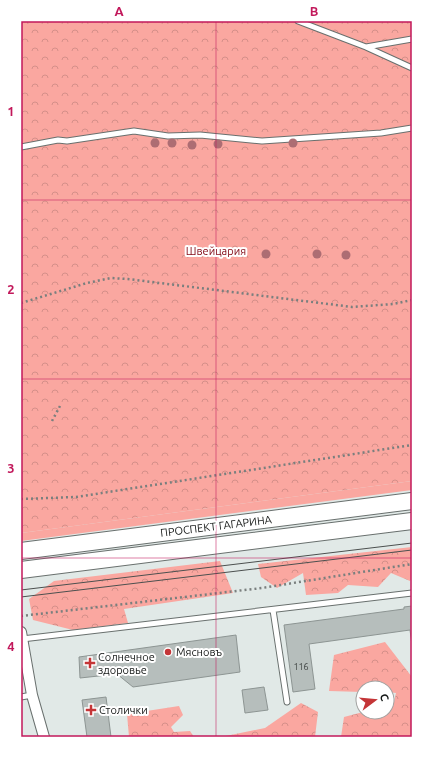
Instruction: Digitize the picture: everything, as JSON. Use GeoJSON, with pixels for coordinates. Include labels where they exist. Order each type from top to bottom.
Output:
{"type":"FeatureCollection","features":[{"type":"Feature","properties":{"kind":"main road","name":"ПРОСПЕКТ ГАГАРИНА"},"geometry":{"type":"LineString","coordinates":[[21,551],[412,502]]}},
{"type":"Feature","properties":{"kind":"main road","name":"ПРОСПЕКТ ГАГАРИНА"},"geometry":{"type":"LineString","coordinates":[[21,570],[412,521]]}},
{"type":"Feature","properties":{"kind":"street"},"geometry":{"type":"LineString","coordinates":[[21,637],[32,696],[44,737]]}},
{"type":"Feature","properties":{"kind":"lane"},"geometry":{"type":"LineString","coordinates":[[298,21],[366,47],[412,68]]}},
{"type":"Feature","properties":{"kind":"lane"},"geometry":{"type":"LineString","coordinates":[[366,47],[412,39]]}},
{"type":"Feature","properties":{"kind":"lane"},"geometry":{"type":"LineString","coordinates":[[21,147],[58,140],[134,131],[168,136],[200,135],[262,141],[380,133],[412,128]]}},
{"type":"Feature","properties":{"kind":"lane"},"geometry":{"type":"LineString","coordinates":[[21,637],[273,610],[412,593]]}},
{"type":"Feature","properties":{"kind":"lane"},"geometry":{"type":"LineString","coordinates":[[273,610],[287,702]]}},
{"type":"Feature","properties":{"kind":"lane"},"geometry":{"type":"LineString","coordinates":[[21,697],[32,696]]}},
{"type":"Feature","properties":{"kind":"path"},"geometry":{"type":"LineString","coordinates":[[21,303],[87,283],[111,278],[352,307],[393,304],[412,300]]}},
{"type":"Feature","properties":{"kind":"path"},"geometry":{"type":"LineString","coordinates":[[52,421],[60,406]]}},
{"type":"Feature","properties":{"kind":"path"},"geometry":{"type":"LineString","coordinates":[[21,499],[76,497],[412,445]]}},
{"type":"Feature","properties":{"kind":"path"},"geometry":{"type":"LineString","coordinates":[[21,616],[262,588],[412,564]]}},
{"type":"Feature","properties":{"kind":"green space","name":"Швейцария"},"geometry":{"type":"Polygon","coordinates":[[[21,21],[412,21],[412,481],[21,533],[21,21]]]}},
{"type":"Feature","properties":{"kind":"green space"},"geometry":{"type":"Polygon","coordinates":[[[412,481],[412,490],[21,541],[21,533],[412,481]]]}},
{"type":"Feature","properties":{"kind":"green space"},"geometry":{"type":"Polygon","coordinates":[[[412,547],[412,578],[410,581],[391,573],[378,587],[348,585],[338,593],[306,595],[303,573],[277,588],[261,577],[258,564],[412,547]]]}},
{"type":"Feature","properties":{"kind":"green space"},"geometry":{"type":"Polygon","coordinates":[[[220,561],[233,593],[124,609],[128,623],[73,630],[33,620],[29,599],[54,581],[220,561]]]}},
{"type":"Feature","properties":{"kind":"green space"},"geometry":{"type":"Polygon","coordinates":[[[385,642],[412,677],[412,737],[341,737],[344,717],[355,714],[355,720],[395,720],[395,680],[355,680],[355,692],[329,691],[334,655],[385,642]]]}},
{"type":"Feature","properties":{"kind":"green space"},"geometry":{"type":"Polygon","coordinates":[[[301,703],[318,712],[315,737],[221,737],[265,728],[301,703]]]}},
{"type":"Feature","properties":{"kind":"green space"},"geometry":{"type":"Polygon","coordinates":[[[179,706],[183,715],[171,727],[174,732],[190,731],[194,737],[129,737],[127,714],[179,706]]]}},
{"type":"Feature","properties":{"kind":"building"},"geometry":{"type":"Polygon","coordinates":[[[412,606],[412,645],[410,630],[309,644],[315,689],[293,692],[284,625],[404,609],[404,607],[412,606]]]}},
{"type":"Feature","properties":{"kind":"building"},"geometry":{"type":"Polygon","coordinates":[[[236,635],[240,672],[133,687],[117,674],[80,678],[79,657],[236,635]]]}},
{"type":"Feature","properties":{"kind":"building"},"geometry":{"type":"Polygon","coordinates":[[[264,687],[268,710],[245,713],[242,690],[264,687]]]}},
{"type":"Feature","properties":{"kind":"building"},"geometry":{"type":"Polygon","coordinates":[[[106,697],[111,737],[87,737],[82,700],[106,697]]]}},
{"type":"Feature","properties":{"kind":"tram line"},"geometry":{"type":"LineString","coordinates":[[21,590],[412,543]]}},
{"type":"Feature","properties":{"kind":"tram line"},"geometry":{"type":"LineString","coordinates":[[21,597],[412,550]]}},
{"type":"Feature","properties":{"kind":"place","name":"Мясновъ"},"geometry":{"type":"Point","coordinates":[168,652]}},
{"type":"Feature","properties":{"kind":"place","name":"Солнечное здоровье"},"geometry":{"type":"Point","coordinates":[90,663]}},
{"type":"Feature","properties":{"kind":"place","name":"Столички"},"geometry":{"type":"Point","coordinates":[91,710]}}]}
